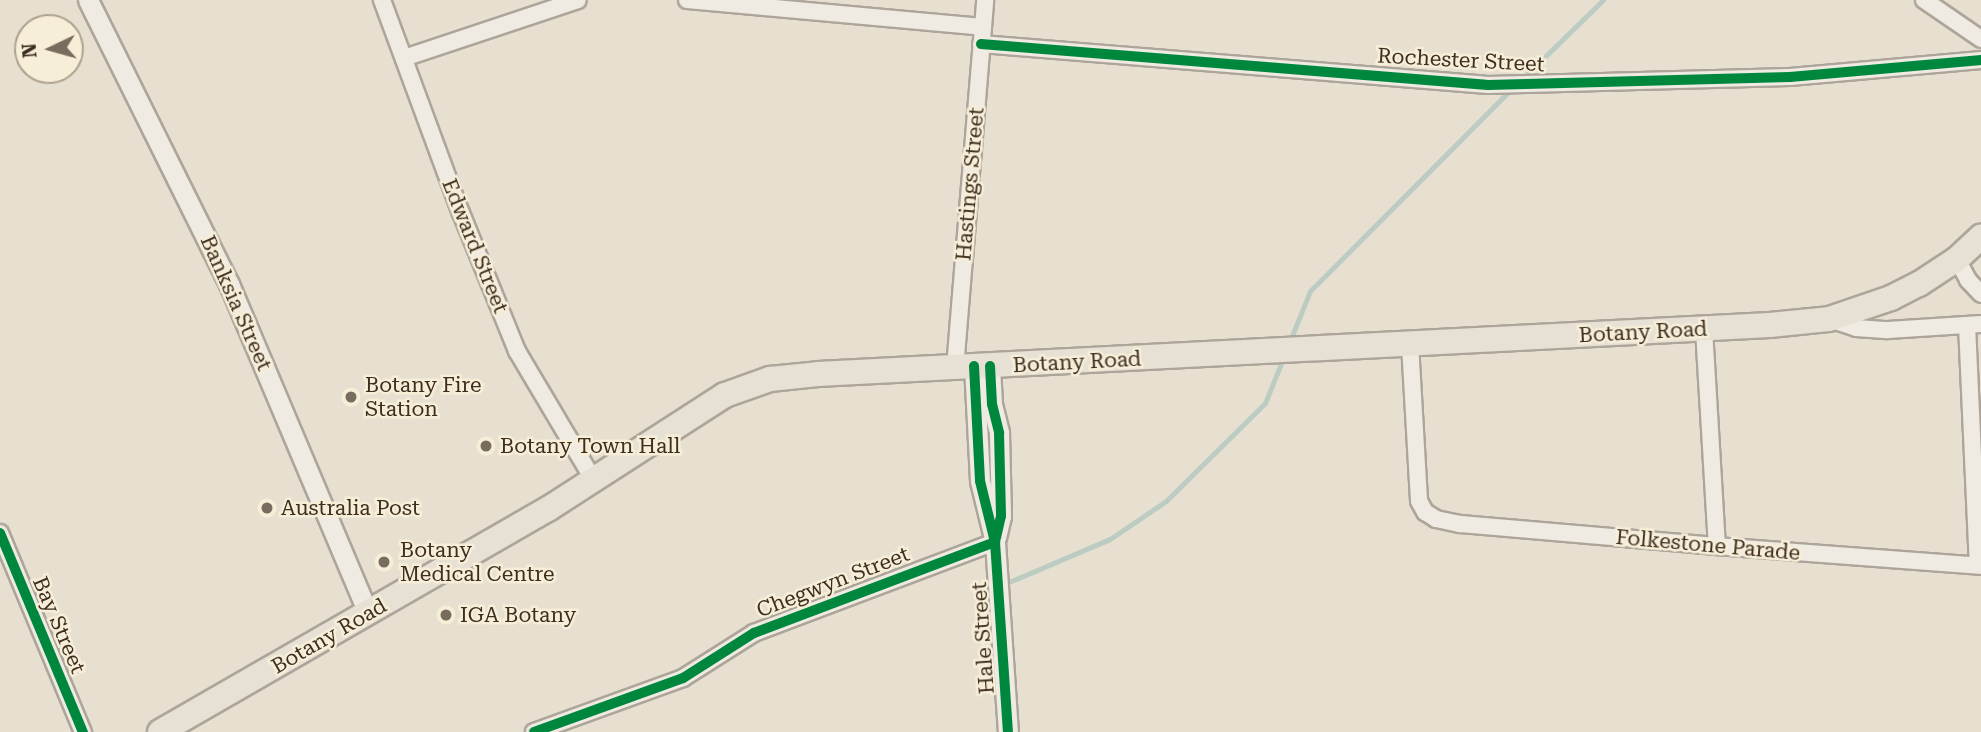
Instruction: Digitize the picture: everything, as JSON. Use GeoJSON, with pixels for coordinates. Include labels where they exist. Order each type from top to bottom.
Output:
{"type":"FeatureCollection","features":[{"type":"Feature","properties":{"kind":"main road","name":"Botany Road"},"geometry":{"type":"LineString","coordinates":[[160,732],[548,509],[725,395],[747,386],[794,375],[1704,329],[1829,319],[1891,298],[1957,259],[1981,237]]}},
{"type":"Feature","properties":{"kind":"street","name":"Banksia Street"},"geometry":{"type":"LineString","coordinates":[[88,0],[229,284],[368,613]]}},
{"type":"Feature","properties":{"kind":"street","name":"Edward Street"},"geometry":{"type":"LineString","coordinates":[[382,0],[461,214],[517,351],[593,480]]}},
{"type":"Feature","properties":{"kind":"street"},"geometry":{"type":"LineString","coordinates":[[404,58],[578,0]]}},
{"type":"Feature","properties":{"kind":"street"},"geometry":{"type":"LineString","coordinates":[[688,0],[983,27]]}},
{"type":"Feature","properties":{"kind":"street","name":"Hastings Street"},"geometry":{"type":"LineString","coordinates":[[973,367],[981,44],[985,0]]}},
{"type":"Feature","properties":{"kind":"street"},"geometry":{"type":"LineString","coordinates":[[1924,0],[1981,39]]}},
{"type":"Feature","properties":{"kind":"street","name":"Rochester Street"},"geometry":{"type":"LineString","coordinates":[[981,44],[1488,85],[1790,77],[1981,60]]}},
{"type":"Feature","properties":{"kind":"street"},"geometry":{"type":"LineString","coordinates":[[1957,259],[1968,280],[1981,294]]}},
{"type":"Feature","properties":{"kind":"street"},"geometry":{"type":"LineString","coordinates":[[1829,319],[1842,325],[1867,329],[1974,325],[1980,566]]}},
{"type":"Feature","properties":{"kind":"street"},"geometry":{"type":"LineString","coordinates":[[1704,329],[1717,546]]}},
{"type":"Feature","properties":{"kind":"street","name":"Folkestone Parade"},"geometry":{"type":"LineString","coordinates":[[1410,344],[1419,501],[1425,512],[1436,519],[1460,524],[1980,566]]}},
{"type":"Feature","properties":{"kind":"street","name":"Hale Street"},"geometry":{"type":"LineString","coordinates":[[973,367],[980,481],[995,542],[1008,732]]}},
{"type":"Feature","properties":{"kind":"street","name":"Bay Street"},"geometry":{"type":"LineString","coordinates":[[0,533],[83,732]]}},
{"type":"Feature","properties":{"kind":"street","name":"Chegwyn Street"},"geometry":{"type":"LineString","coordinates":[[534,732],[683,678],[754,633],[995,542]]}},
{"type":"Feature","properties":{"kind":"waterway"},"geometry":{"type":"LineString","coordinates":[[1520,81],[1603,0]]}},
{"type":"Feature","properties":{"kind":"waterway"},"geometry":{"type":"LineString","coordinates":[[1289,343],[1310,291],[1513,87]]}},
{"type":"Feature","properties":{"kind":"waterway"},"geometry":{"type":"LineString","coordinates":[[1002,585],[1110,539],[1166,501],[1265,403],[1284,356]]}},
{"type":"Feature","properties":{"kind":"waterway"},"geometry":{"type":"LineString","coordinates":[[978,595],[993,589]]}},
{"type":"Feature","properties":{"kind":"cycle path"},"geometry":{"type":"LineString","coordinates":[[981,44],[1488,85],[1790,77],[1981,60]]}},
{"type":"Feature","properties":{"kind":"cycle path"},"geometry":{"type":"LineString","coordinates":[[974,366],[980,481],[995,542],[1008,732]]}},
{"type":"Feature","properties":{"kind":"cycle path"},"geometry":{"type":"LineString","coordinates":[[990,366],[992,404],[999,433],[1001,516],[996,538]]}},
{"type":"Feature","properties":{"kind":"cycle path"},"geometry":{"type":"LineString","coordinates":[[0,533],[83,732]]}},
{"type":"Feature","properties":{"kind":"cycle path"},"geometry":{"type":"LineString","coordinates":[[534,732],[683,678],[754,633],[995,542]]}},
{"type":"Feature","properties":{"kind":"place","name":"Botany Fire Station"},"geometry":{"type":"Point","coordinates":[351,397]}},
{"type":"Feature","properties":{"kind":"place","name":"Botany Town Hall"},"geometry":{"type":"Point","coordinates":[486,446]}},
{"type":"Feature","properties":{"kind":"place","name":"Australia Post"},"geometry":{"type":"Point","coordinates":[267,508]}},
{"type":"Feature","properties":{"kind":"place","name":"Botany Medical Centre"},"geometry":{"type":"Point","coordinates":[384,562]}},
{"type":"Feature","properties":{"kind":"place","name":"IGA Botany"},"geometry":{"type":"Point","coordinates":[446,615]}}]}
